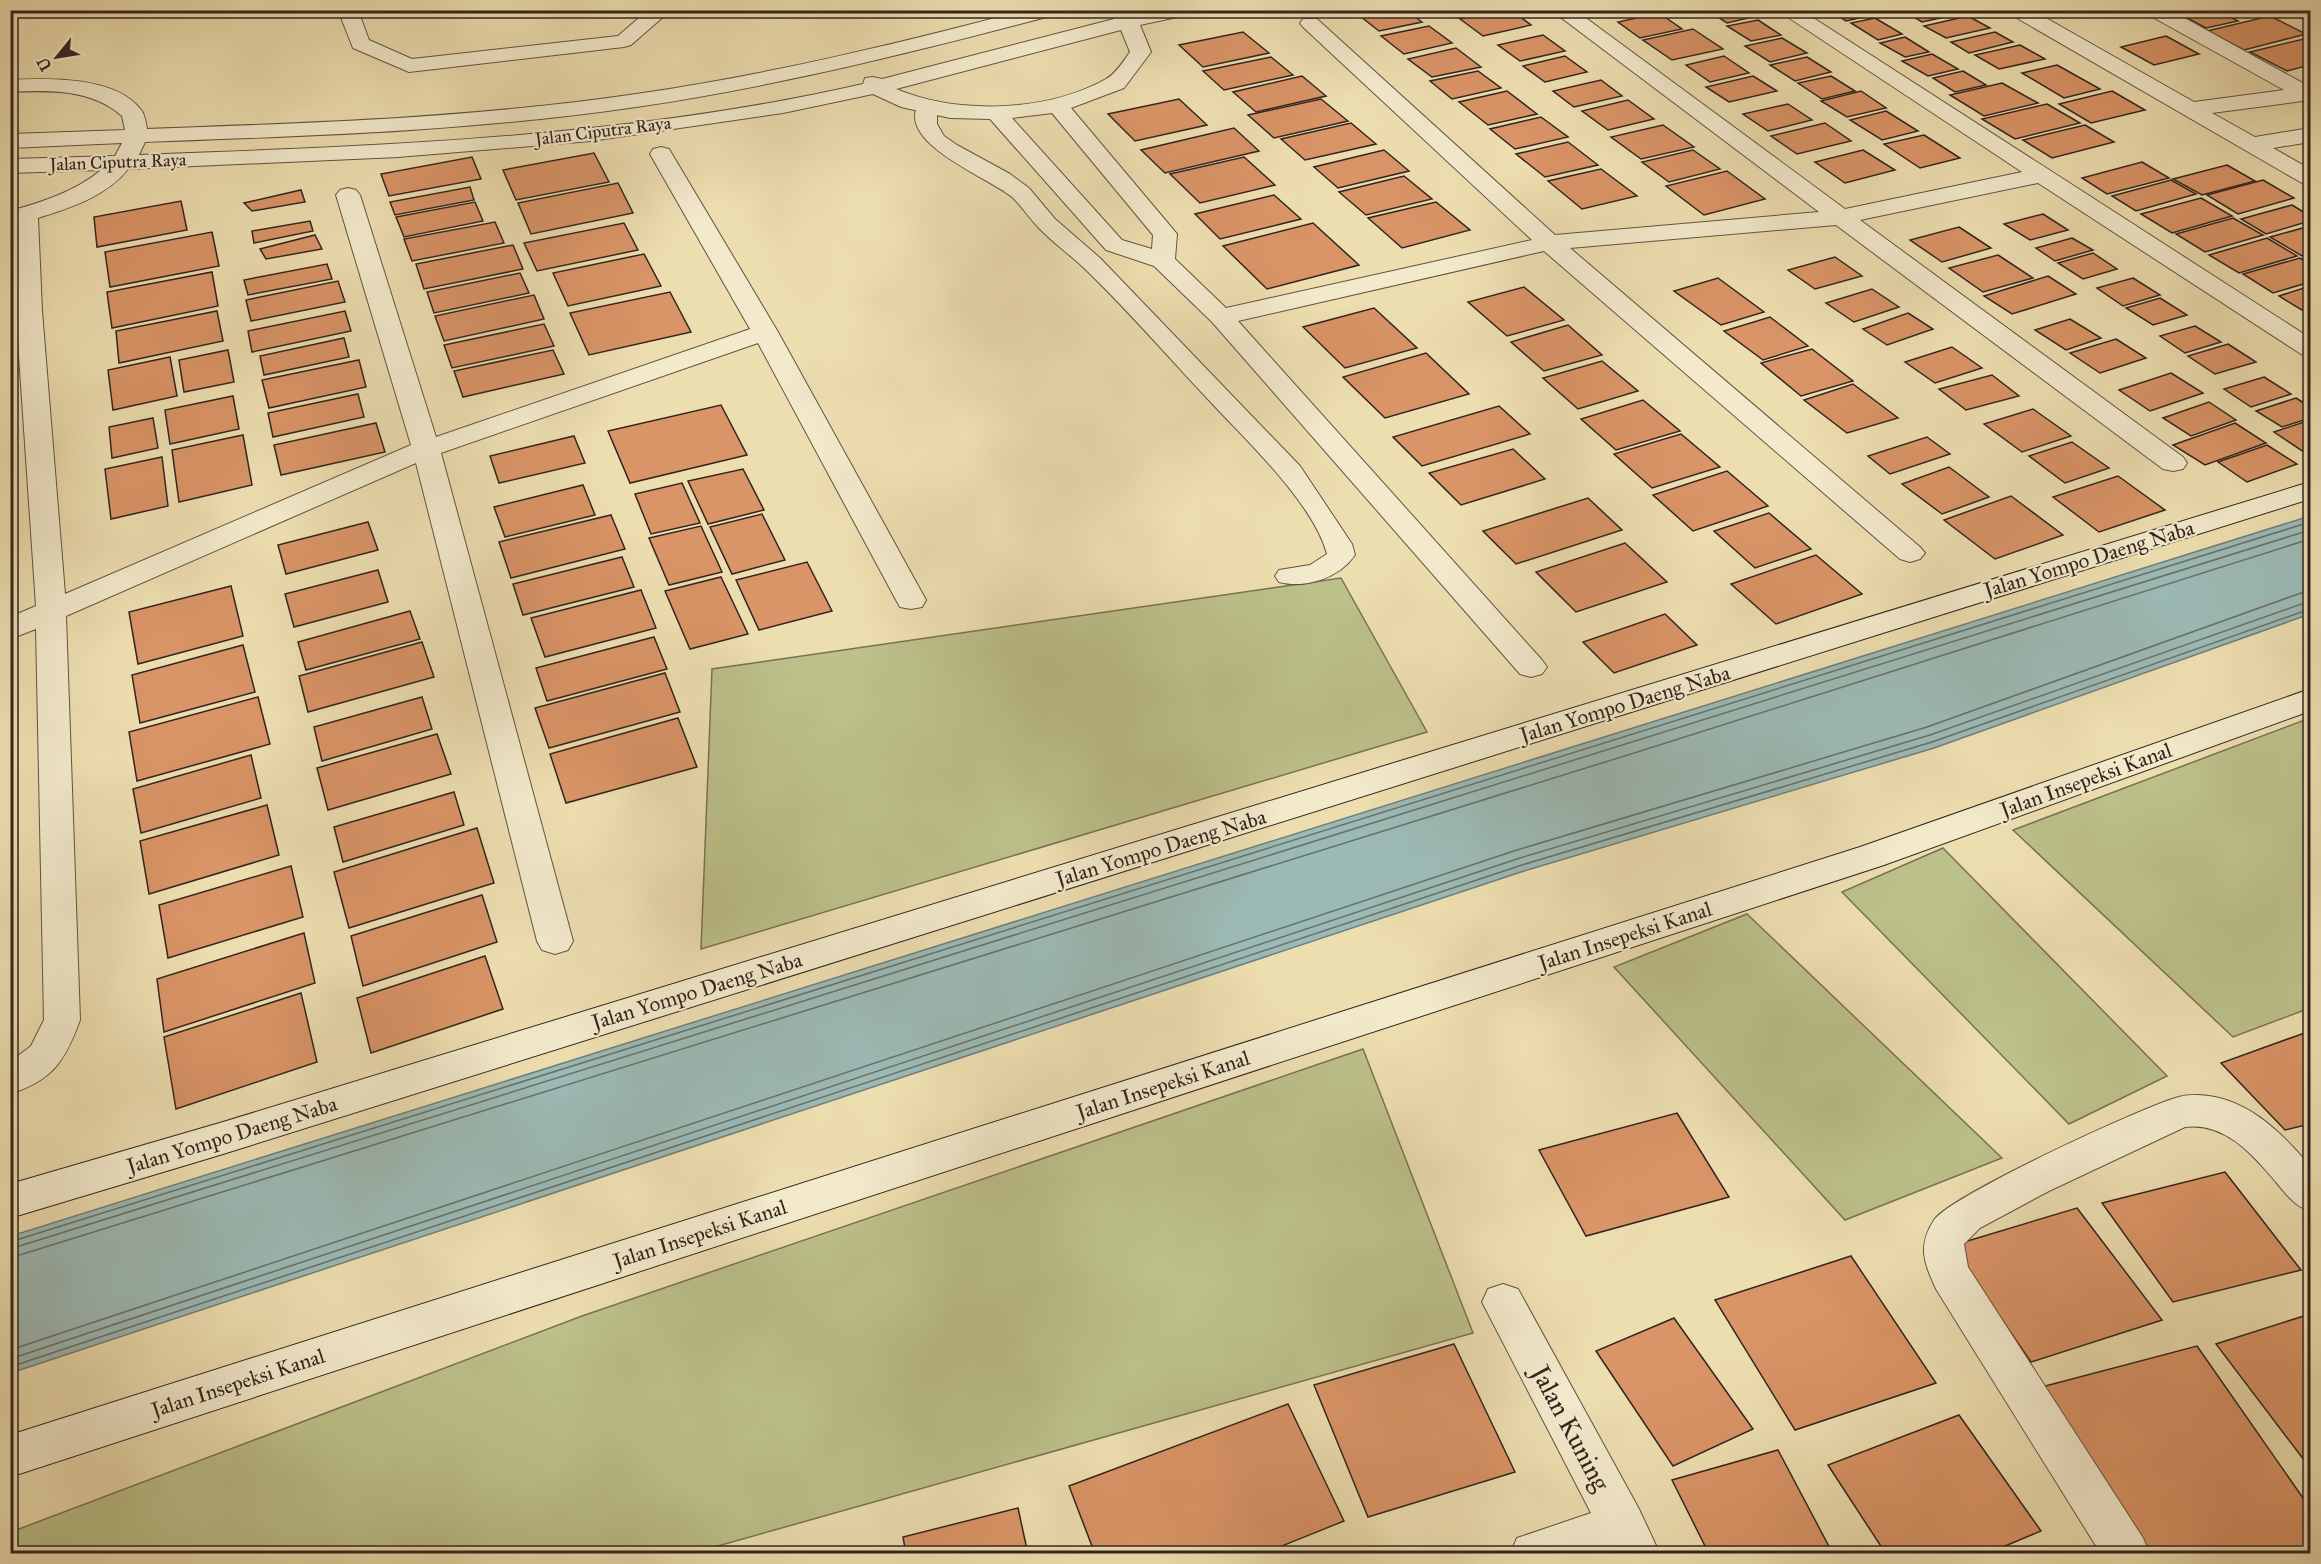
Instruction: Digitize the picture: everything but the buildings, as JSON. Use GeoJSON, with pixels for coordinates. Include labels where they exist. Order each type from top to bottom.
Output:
{"type":"FeatureCollection","features":[{"type":"Feature","properties":{"kind":"street"},"geometry":{"type":"LineString","coordinates":[[348,10],[360,44],[409,66],[624,41],[661,10]]}},
{"type":"Feature","properties":{"kind":"street"},"geometry":{"type":"LineString","coordinates":[[959,10],[978,30]]}},
{"type":"Feature","properties":{"kind":"street","name":"Jalan Ciputra Raya"},"geometry":{"type":"LineString","coordinates":[[10,141],[425,121],[577,107],[721,87],[853,61],[1052,10]]}},
{"type":"Feature","properties":{"kind":"street","name":"Jalan Ciputra Raya"},"geometry":{"type":"LineString","coordinates":[[10,166],[385,150],[537,140],[667,125],[784,107],[877,88],[1123,16],[1184,10]]}},
{"type":"Feature","properties":{"kind":"street"},"geometry":{"type":"LineString","coordinates":[[1561,10],[2173,463]]}},
{"type":"Feature","properties":{"kind":"street"},"geometry":{"type":"LineString","coordinates":[[1787,10],[2310,349]]}},
{"type":"Feature","properties":{"kind":"street"},"geometry":{"type":"LineString","coordinates":[[2017,10],[2310,178]]}},
{"type":"Feature","properties":{"kind":"street"},"geometry":{"type":"LineString","coordinates":[[2154,10],[2309,94]]}},
{"type":"Feature","properties":{"kind":"street"},"geometry":{"type":"LineString","coordinates":[[2302,10],[2310,15]]}},
{"type":"Feature","properties":{"kind":"street"},"geometry":{"type":"LineString","coordinates":[[853,61],[877,88],[909,102],[927,106],[950,111],[996,113],[1058,106],[1116,83],[1141,52],[1123,16]]}},
{"type":"Feature","properties":{"kind":"street"},"geometry":{"type":"LineString","coordinates":[[1310,22],[1549,243],[1910,554]]}},
{"type":"Feature","properties":{"kind":"street"},"geometry":{"type":"LineString","coordinates":[[10,86],[37,84],[80,88],[114,98],[133,114],[136,135],[124,162],[107,177],[84,190],[18,216],[29,311],[51,610],[62,1020],[51,1049],[37,1065],[10,1079]]}},
{"type":"Feature","properties":{"kind":"street"},"geometry":{"type":"LineString","coordinates":[[2192,109],[2309,94]]}},
{"type":"Feature","properties":{"kind":"street"},"geometry":{"type":"LineString","coordinates":[[1058,106],[1165,234],[1163,261]]}},
{"type":"Feature","properties":{"kind":"street"},"geometry":{"type":"LineString","coordinates":[[996,113],[1114,245],[1163,261],[1221,317],[1531,667]]}},
{"type":"Feature","properties":{"kind":"street"},"geometry":{"type":"LineString","coordinates":[[2253,144],[2310,135]]}},
{"type":"Feature","properties":{"kind":"street"},"geometry":{"type":"LineString","coordinates":[[661,154],[765,332],[911,600]]}},
{"type":"Feature","properties":{"kind":"street"},"geometry":{"type":"LineString","coordinates":[[1221,317],[1549,243],[1842,217],[2041,175]]}},
{"type":"Feature","properties":{"kind":"street"},"geometry":{"type":"LineString","coordinates":[[348,195],[426,449],[555,940]]}},
{"type":"Feature","properties":{"kind":"street"},"geometry":{"type":"LineString","coordinates":[[10,629],[426,449],[765,332]]}},
{"type":"Feature","properties":{"kind":"street","name":"Jalan Yompo Daeng Naba"},"geometry":{"type":"LineString","coordinates":[[10,1201],[223,1138],[2310,490]]}},
{"type":"Feature","properties":{"kind":"street","name":"Jalan Insepeksi Kanal"},"geometry":{"type":"LineString","coordinates":[[10,1456],[1861,860],[2310,700]]}},
{"type":"Feature","properties":{"kind":"street"},"geometry":{"type":"LineString","coordinates":[[2127,1554],[1951,1276],[1943,1257],[1942,1245],[1948,1232],[1961,1220],[2030,1181],[2180,1112],[2207,1110],[2234,1119],[2264,1143],[2310,1194]]}},
{"type":"Feature","properties":{"kind":"street","name":"Jalan Kuning"},"geometry":{"type":"LineString","coordinates":[[1503,1302],[1630,1539]]}},
{"type":"Feature","properties":{"kind":"street"},"geometry":{"type":"LineString","coordinates":[[1533,1554],[1630,1539]]}},
{"type":"Feature","properties":{"kind":"lane"},"geometry":{"type":"LineString","coordinates":[[927,106],[927,124],[936,140],[1002,179],[1021,193],[1047,224],[1092,263],[1291,472],[1327,525],[1338,544],[1341,555],[1330,568],[1314,574],[1289,576]]}},
{"type":"Feature","properties":{"kind":"green space"},"geometry":{"type":"Polygon","coordinates":[[[1341,578],[1427,732],[701,949],[712,669],[1341,578]]]}},
{"type":"Feature","properties":{"kind":"green space"},"geometry":{"type":"Polygon","coordinates":[[[2310,718],[2310,1008],[2233,1037],[2013,830],[2310,718]]]}},
{"type":"Feature","properties":{"kind":"green space"},"geometry":{"type":"Polygon","coordinates":[[[1943,848],[2167,1076],[2069,1124],[1842,892],[1943,848]]]}},
{"type":"Feature","properties":{"kind":"green space"},"geometry":{"type":"Polygon","coordinates":[[[1747,914],[2002,1158],[1845,1220],[1614,967],[1747,914]]]}},
{"type":"Feature","properties":{"kind":"green space"},"geometry":{"type":"Polygon","coordinates":[[[1363,1049],[1473,1333],[693,1553],[11,1553],[11,1532],[582,1316],[1363,1049]]]}},
{"type":"Feature","properties":{"kind":"water"},"geometry":{"type":"Polygon","coordinates":[[[2310,516],[2310,614],[1934,748],[1524,871],[11,1373],[11,1236],[2310,516]]]}}]}
